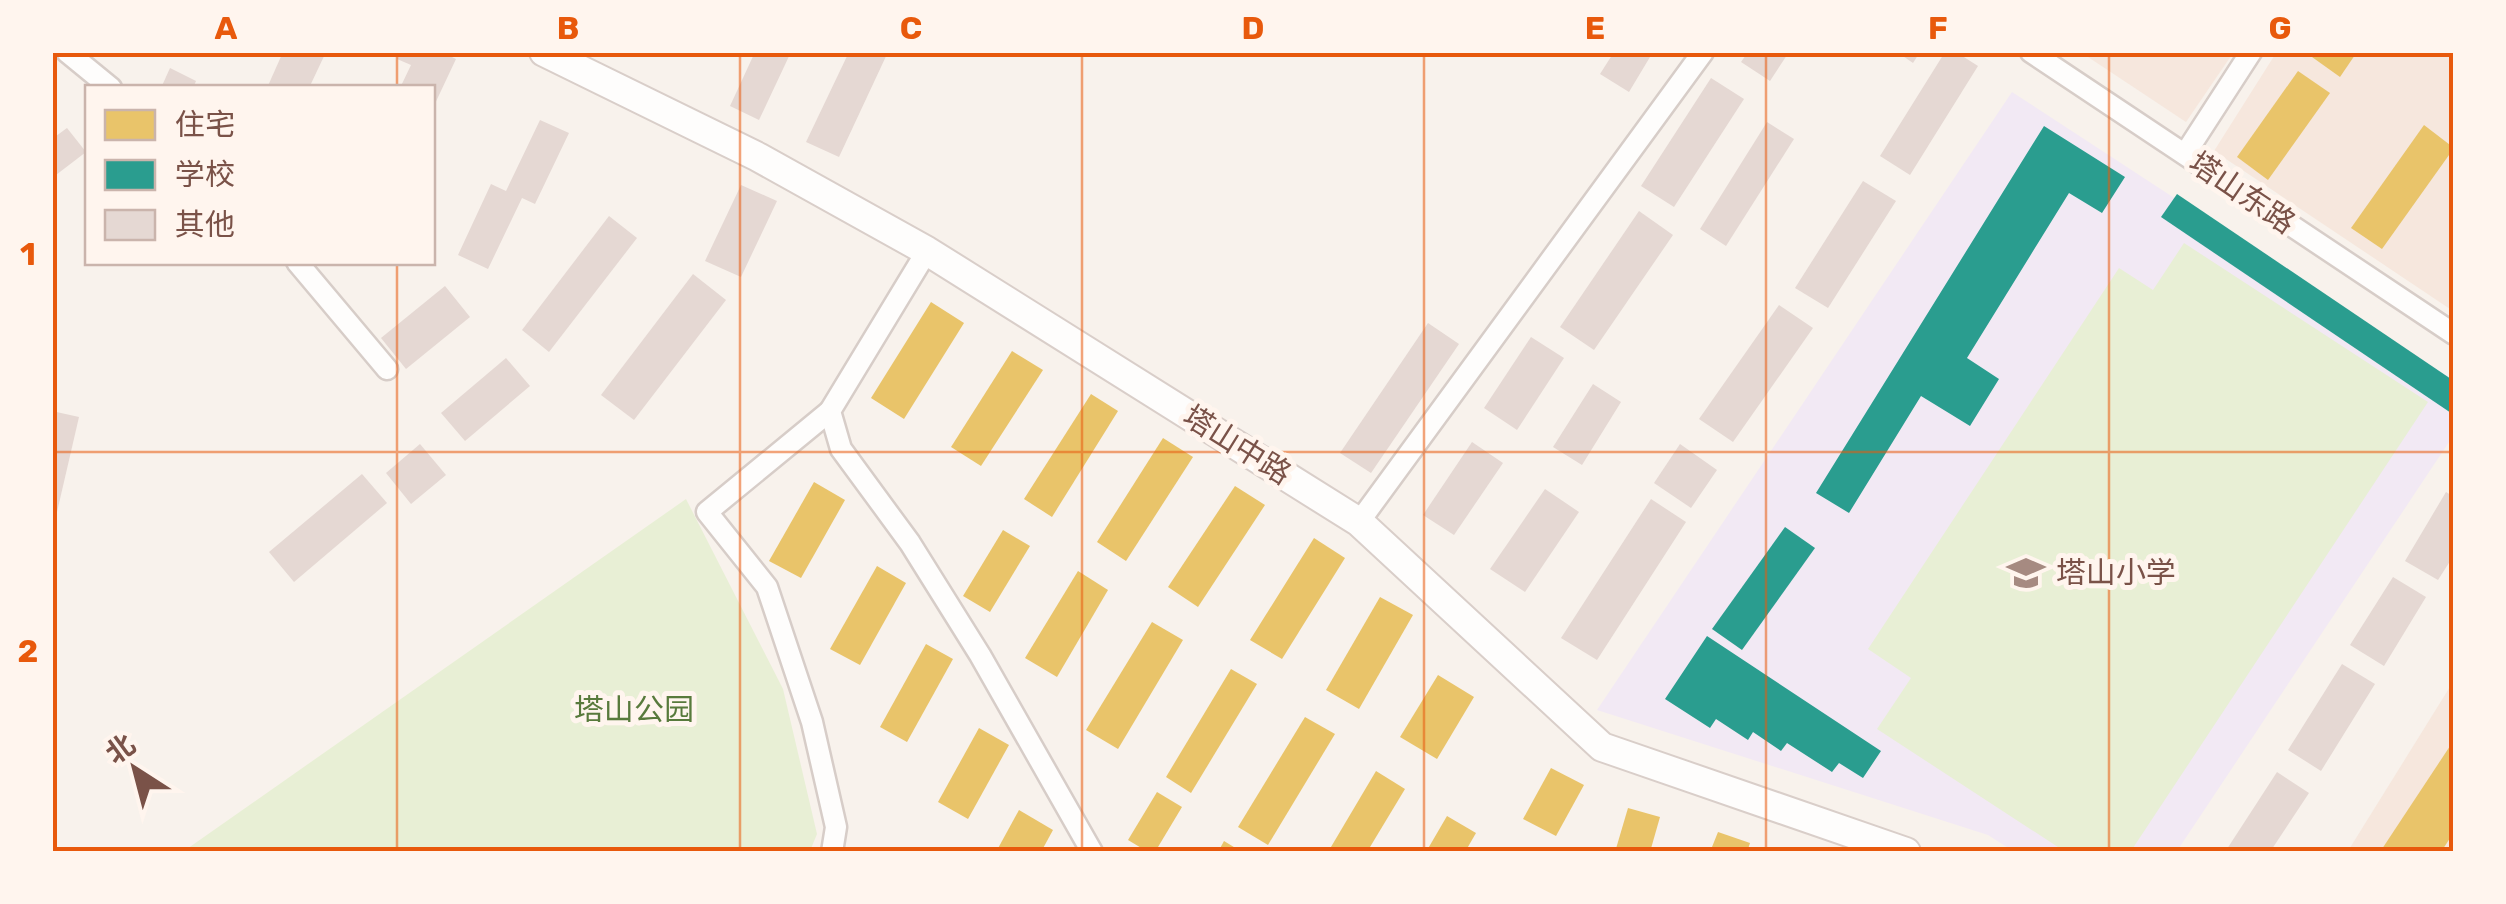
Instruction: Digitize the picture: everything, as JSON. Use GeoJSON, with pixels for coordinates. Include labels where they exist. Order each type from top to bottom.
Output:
{"type":"FeatureCollection","features":[{"type":"Feature","properties":{"kind":"street"},"geometry":{"type":"LineString","coordinates":[[67,52],[107,85]]}},
{"type":"Feature","properties":{"kind":"street","name":"塔山中路"},"geometry":{"type":"LineString","coordinates":[[544,52],[758,157],[928,251],[1360,522],[1602,747],[1906,852]]}},
{"type":"Feature","properties":{"kind":"street"},"geometry":{"type":"LineString","coordinates":[[1360,522],[1702,52]]}},
{"type":"Feature","properties":{"kind":"street","name":"塔山东路"},"geometry":{"type":"LineString","coordinates":[[2031,52],[2454,334]]}},
{"type":"Feature","properties":{"kind":"street"},"geometry":{"type":"LineString","coordinates":[[2185,154],[2252,52]]}},
{"type":"Feature","properties":{"kind":"street"},"geometry":{"type":"LineString","coordinates":[[832,852],[836,827],[812,722],[767,587],[707,512],[830,412],[928,251]]}},
{"type":"Feature","properties":{"kind":"street"},"geometry":{"type":"LineString","coordinates":[[300,265],[387,369]]}},
{"type":"Feature","properties":{"kind":"street"},"geometry":{"type":"LineString","coordinates":[[830,412],[841,449],[910,543],[1092,852]]}},
{"type":"Feature","properties":{"kind":"shaded area"},"geometry":{"type":"Polygon","coordinates":[[[2082,53],[2233,53],[2186,122],[2082,53]]]}},
{"type":"Feature","properties":{"kind":"shaded area"},"geometry":{"type":"Polygon","coordinates":[[[2276,53],[2453,53],[2453,311],[2214,151],[2276,53]]]}},
{"type":"Feature","properties":{"kind":"shaded area","name":"塔山小学"},"geometry":{"type":"Polygon","coordinates":[[[2012,92],[2453,380],[2453,436],[2177,851],[2013,851],[1988,835],[1597,710],[2012,92]]]}},
{"type":"Feature","properties":{"kind":"shaded area"},"geometry":{"type":"Polygon","coordinates":[[[2453,682],[2453,851],[2348,851],[2453,682]]]}},
{"type":"Feature","properties":{"kind":"green space"},"geometry":{"type":"Polygon","coordinates":[[[2184,243],[2428,402],[2131,851],[2064,851],[1877,729],[1911,678],[1868,649],[2119,268],[2153,290],[2184,243]]]}},
{"type":"Feature","properties":{"kind":"green space","name":"塔山公园"},"geometry":{"type":"Polygon","coordinates":[[[686,499],[783,689],[817,834],[810,851],[184,851],[686,499]]]}},
{"type":"Feature","properties":{"kind":"building: 住宅"},"geometry":{"type":"Polygon","coordinates":[[[2305,52],[2357,52],[2340,77],[2305,52]]]}},
{"type":"Feature","properties":{"kind":"building: 住宅"},"geometry":{"type":"Polygon","coordinates":[[[2298,71],[2330,93],[2268,180],[2237,157],[2298,71]]]}},
{"type":"Feature","properties":{"kind":"building: 住宅"},"geometry":{"type":"Polygon","coordinates":[[[2424,125],[2454,148],[2382,249],[2351,228],[2424,125]]]}},
{"type":"Feature","properties":{"kind":"building: 住宅"},"geometry":{"type":"Polygon","coordinates":[[[931,302],[964,323],[904,419],[871,398],[931,302]]]}},
{"type":"Feature","properties":{"kind":"building: 住宅"},"geometry":{"type":"Polygon","coordinates":[[[1012,351],[1043,370],[981,466],[951,447],[1012,351]]]}},
{"type":"Feature","properties":{"kind":"building: 住宅"},"geometry":{"type":"Polygon","coordinates":[[[1091,394],[1118,411],[1052,517],[1024,499],[1091,394]]]}},
{"type":"Feature","properties":{"kind":"building: 住宅"},"geometry":{"type":"Polygon","coordinates":[[[1163,438],[1193,457],[1126,561],[1097,542],[1163,438]]]}},
{"type":"Feature","properties":{"kind":"building: 住宅"},"geometry":{"type":"Polygon","coordinates":[[[814,482],[845,500],[801,578],[769,561],[814,482]]]}},
{"type":"Feature","properties":{"kind":"building: 住宅"},"geometry":{"type":"Polygon","coordinates":[[[1235,486],[1265,505],[1198,607],[1168,587],[1235,486]]]}},
{"type":"Feature","properties":{"kind":"building: 住宅"},"geometry":{"type":"Polygon","coordinates":[[[1003,530],[1030,546],[990,612],[963,596],[1003,530]]]}},
{"type":"Feature","properties":{"kind":"building: 住宅"},"geometry":{"type":"Polygon","coordinates":[[[1314,538],[1345,558],[1282,659],[1250,640],[1314,538]]]}},
{"type":"Feature","properties":{"kind":"building: 住宅"},"geometry":{"type":"Polygon","coordinates":[[[877,566],[906,583],[860,665],[830,649],[877,566]]]}},
{"type":"Feature","properties":{"kind":"building: 住宅"},"geometry":{"type":"Polygon","coordinates":[[[1078,571],[1108,590],[1057,677],[1025,658],[1078,571]]]}},
{"type":"Feature","properties":{"kind":"building: 住宅"},"geometry":{"type":"Polygon","coordinates":[[[1380,597],[1413,615],[1359,709],[1326,690],[1380,597]]]}},
{"type":"Feature","properties":{"kind":"building: 住宅"},"geometry":{"type":"Polygon","coordinates":[[[1152,622],[1183,640],[1118,749],[1086,730],[1152,622]]]}},
{"type":"Feature","properties":{"kind":"building: 住宅"},"geometry":{"type":"Polygon","coordinates":[[[926,644],[953,659],[907,742],[880,727],[926,644]]]}},
{"type":"Feature","properties":{"kind":"building: 住宅"},"geometry":{"type":"Polygon","coordinates":[[[1231,669],[1257,684],[1191,793],[1166,777],[1231,669]]]}},
{"type":"Feature","properties":{"kind":"building: 住宅"},"geometry":{"type":"Polygon","coordinates":[[[1438,675],[1474,697],[1437,759],[1400,737],[1438,675]]]}},
{"type":"Feature","properties":{"kind":"building: 住宅"},"geometry":{"type":"Polygon","coordinates":[[[1305,717],[1335,734],[1268,845],[1238,827],[1305,717]]]}},
{"type":"Feature","properties":{"kind":"building: 住宅"},"geometry":{"type":"Polygon","coordinates":[[[979,728],[1009,745],[968,819],[938,802],[979,728]]]}},
{"type":"Feature","properties":{"kind":"building: 住宅"},"geometry":{"type":"Polygon","coordinates":[[[2454,740],[2454,832],[2441,852],[2380,852],[2454,740]]]}},
{"type":"Feature","properties":{"kind":"building: 住宅"},"geometry":{"type":"Polygon","coordinates":[[[1551,768],[1584,785],[1556,836],[1523,819],[1551,768]]]}},
{"type":"Feature","properties":{"kind":"building: 住宅"},"geometry":{"type":"Polygon","coordinates":[[[1376,771],[1405,789],[1367,852],[1328,852],[1376,771]]]}},
{"type":"Feature","properties":{"kind":"building: 住宅"},"geometry":{"type":"Polygon","coordinates":[[[1157,792],[1182,807],[1155,852],[1148,852],[1128,840],[1157,792]]]}},
{"type":"Feature","properties":{"kind":"building: 住宅"},"geometry":{"type":"Polygon","coordinates":[[[1628,808],[1660,817],[1650,852],[1615,852],[1628,808]]]}},
{"type":"Feature","properties":{"kind":"building: 住宅"},"geometry":{"type":"Polygon","coordinates":[[[1019,810],[1053,830],[1041,852],[996,852],[1019,810]]]}},
{"type":"Feature","properties":{"kind":"building: 住宅"},"geometry":{"type":"Polygon","coordinates":[[[1447,816],[1476,833],[1465,852],[1426,852],[1447,816]]]}},
{"type":"Feature","properties":{"kind":"building: 住宅"},"geometry":{"type":"Polygon","coordinates":[[[1718,832],[1750,843],[1747,852],[1710,852],[1718,832]]]}},
{"type":"Feature","properties":{"kind":"building: 住宅"},"geometry":{"type":"Polygon","coordinates":[[[1224,841],[1242,852],[1218,852],[1224,841]]]}},
{"type":"Feature","properties":{"kind":"building: 学校"},"geometry":{"type":"Polygon","coordinates":[[[2044,126],[2125,177],[2102,213],[2069,193],[1967,358],[1999,379],[1970,426],[1921,396],[1849,513],[1816,493],[2044,126]]]}},
{"type":"Feature","properties":{"kind":"building: 学校"},"geometry":{"type":"Polygon","coordinates":[[[2177,194],[2454,381],[2454,415],[2161,217],[2177,194]]]}},
{"type":"Feature","properties":{"kind":"building: 学校"},"geometry":{"type":"Polygon","coordinates":[[[1785,527],[1815,548],[1742,650],[1712,629],[1785,527]]]}},
{"type":"Feature","properties":{"kind":"building: 学校"},"geometry":{"type":"Polygon","coordinates":[[[1707,636],[1881,751],[1863,778],[1839,763],[1832,772],[1787,743],[1781,751],[1753,732],[1748,740],[1716,719],[1710,728],[1665,699],[1707,636]]]}},
{"type":"Feature","properties":{"kind":"building: 其他"},"geometry":{"type":"Polygon","coordinates":[[[283,52],[326,52],[310,85],[268,85],[283,52]]]}},
{"type":"Feature","properties":{"kind":"building: 其他"},"geometry":{"type":"Polygon","coordinates":[[[400,52],[442,52],[456,59],[435,104],[435,85],[401,85],[411,65],[397,59],[400,52]]]}},
{"type":"Feature","properties":{"kind":"building: 其他"},"geometry":{"type":"Polygon","coordinates":[[[755,52],[791,52],[759,120],[730,106],[755,52]]]}},
{"type":"Feature","properties":{"kind":"building: 其他"},"geometry":{"type":"Polygon","coordinates":[[[849,52],[888,52],[839,157],[806,142],[849,52]]]}},
{"type":"Feature","properties":{"kind":"building: 其他"},"geometry":{"type":"Polygon","coordinates":[[[1614,52],[1653,52],[1629,92],[1600,74],[1614,52]]]}},
{"type":"Feature","properties":{"kind":"building: 其他"},"geometry":{"type":"Polygon","coordinates":[[[1748,52],[1789,52],[1770,81],[1741,62],[1748,52]]]}},
{"type":"Feature","properties":{"kind":"building: 其他"},"geometry":{"type":"Polygon","coordinates":[[[1897,52],[1920,52],[1913,63],[1897,52]]]}},
{"type":"Feature","properties":{"kind":"building: 其他"},"geometry":{"type":"Polygon","coordinates":[[[1945,52],[1956,52],[1978,66],[1910,175],[1880,156],[1945,52]]]}},
{"type":"Feature","properties":{"kind":"building: 其他"},"geometry":{"type":"Polygon","coordinates":[[[170,68],[196,81],[194,85],[162,85],[170,68]]]}},
{"type":"Feature","properties":{"kind":"building: 其他"},"geometry":{"type":"Polygon","coordinates":[[[1711,78],[1744,99],[1674,207],[1641,186],[1711,78]]]}},
{"type":"Feature","properties":{"kind":"building: 其他"},"geometry":{"type":"Polygon","coordinates":[[[540,120],[569,133],[535,204],[522,198],[488,269],[458,255],[491,184],[506,191],[540,120]]]}},
{"type":"Feature","properties":{"kind":"building: 其他"},"geometry":{"type":"Polygon","coordinates":[[[1767,122],[1794,139],[1726,246],[1700,229],[1767,122]]]}},
{"type":"Feature","properties":{"kind":"building: 其他"},"geometry":{"type":"Polygon","coordinates":[[[67,128],[85,153],[52,178],[52,139],[67,128]]]}},
{"type":"Feature","properties":{"kind":"building: 其他"},"geometry":{"type":"Polygon","coordinates":[[[1863,181],[1896,201],[1828,308],[1795,288],[1863,181]]]}},
{"type":"Feature","properties":{"kind":"building: 其他"},"geometry":{"type":"Polygon","coordinates":[[[741,185],[777,201],[741,277],[705,261],[741,185]]]}},
{"type":"Feature","properties":{"kind":"building: 其他"},"geometry":{"type":"Polygon","coordinates":[[[1639,211],[1673,235],[1594,350],[1560,327],[1639,211]]]}},
{"type":"Feature","properties":{"kind":"building: 其他"},"geometry":{"type":"Polygon","coordinates":[[[609,216],[637,238],[549,352],[522,330],[609,216]]]}},
{"type":"Feature","properties":{"kind":"building: 其他"},"geometry":{"type":"Polygon","coordinates":[[[693,274],[726,300],[634,420],[601,395],[693,274]]]}},
{"type":"Feature","properties":{"kind":"building: 其他"},"geometry":{"type":"Polygon","coordinates":[[[445,286],[470,317],[406,369],[381,338],[445,286]]]}},
{"type":"Feature","properties":{"kind":"building: 其他"},"geometry":{"type":"Polygon","coordinates":[[[1779,305],[1813,328],[1733,442],[1699,419],[1779,305]]]}},
{"type":"Feature","properties":{"kind":"building: 其他"},"geometry":{"type":"Polygon","coordinates":[[[1428,323],[1459,344],[1371,473],[1340,453],[1428,323]]]}},
{"type":"Feature","properties":{"kind":"building: 其他"},"geometry":{"type":"Polygon","coordinates":[[[1531,337],[1564,358],[1517,430],[1484,408],[1531,337]]]}},
{"type":"Feature","properties":{"kind":"building: 其他"},"geometry":{"type":"Polygon","coordinates":[[[506,358],[530,386],[465,441],[441,413],[506,358]]]}},
{"type":"Feature","properties":{"kind":"building: 其他"},"geometry":{"type":"Polygon","coordinates":[[[1593,384],[1621,402],[1582,465],[1553,447],[1593,384]]]}},
{"type":"Feature","properties":{"kind":"building: 其他"},"geometry":{"type":"Polygon","coordinates":[[[52,411],[79,417],[54,525],[52,525],[52,411]]]}},
{"type":"Feature","properties":{"kind":"building: 其他"},"geometry":{"type":"Polygon","coordinates":[[[1472,442],[1503,463],[1454,535],[1423,515],[1472,442]]]}},
{"type":"Feature","properties":{"kind":"building: 其他"},"geometry":{"type":"Polygon","coordinates":[[[420,444],[446,475],[411,504],[386,473],[420,444]]]}},
{"type":"Feature","properties":{"kind":"building: 其他"},"geometry":{"type":"Polygon","coordinates":[[[1680,444],[1717,470],[1691,508],[1654,483],[1680,444]]]}},
{"type":"Feature","properties":{"kind":"building: 其他"},"geometry":{"type":"Polygon","coordinates":[[[362,474],[387,503],[294,582],[269,552],[362,474]]]}},
{"type":"Feature","properties":{"kind":"building: 其他"},"geometry":{"type":"Polygon","coordinates":[[[1545,489],[1579,512],[1525,592],[1490,569],[1545,489]]]}},
{"type":"Feature","properties":{"kind":"building: 其他"},"geometry":{"type":"Polygon","coordinates":[[[2446,492],[2454,497],[2454,555],[2438,580],[2405,561],[2446,492]]]}},
{"type":"Feature","properties":{"kind":"building: 其他"},"geometry":{"type":"Polygon","coordinates":[[[1651,499],[1686,522],[1597,660],[1561,638],[1651,499]]]}},
{"type":"Feature","properties":{"kind":"building: 其他"},"geometry":{"type":"Polygon","coordinates":[[[2393,577],[2426,597],[2384,666],[2350,645],[2393,577]]]}},
{"type":"Feature","properties":{"kind":"building: 其他"},"geometry":{"type":"Polygon","coordinates":[[[2342,664],[2375,684],[2321,771],[2288,750],[2342,664]]]}},
{"type":"Feature","properties":{"kind":"building: 其他"},"geometry":{"type":"Polygon","coordinates":[[[2277,772],[2309,793],[2270,852],[2225,852],[2277,772]]]}},
{"type":"Feature","properties":{"kind":"place","name":"塔山小学"},"geometry":{"type":"Point","coordinates":[2026,573]}}]}
